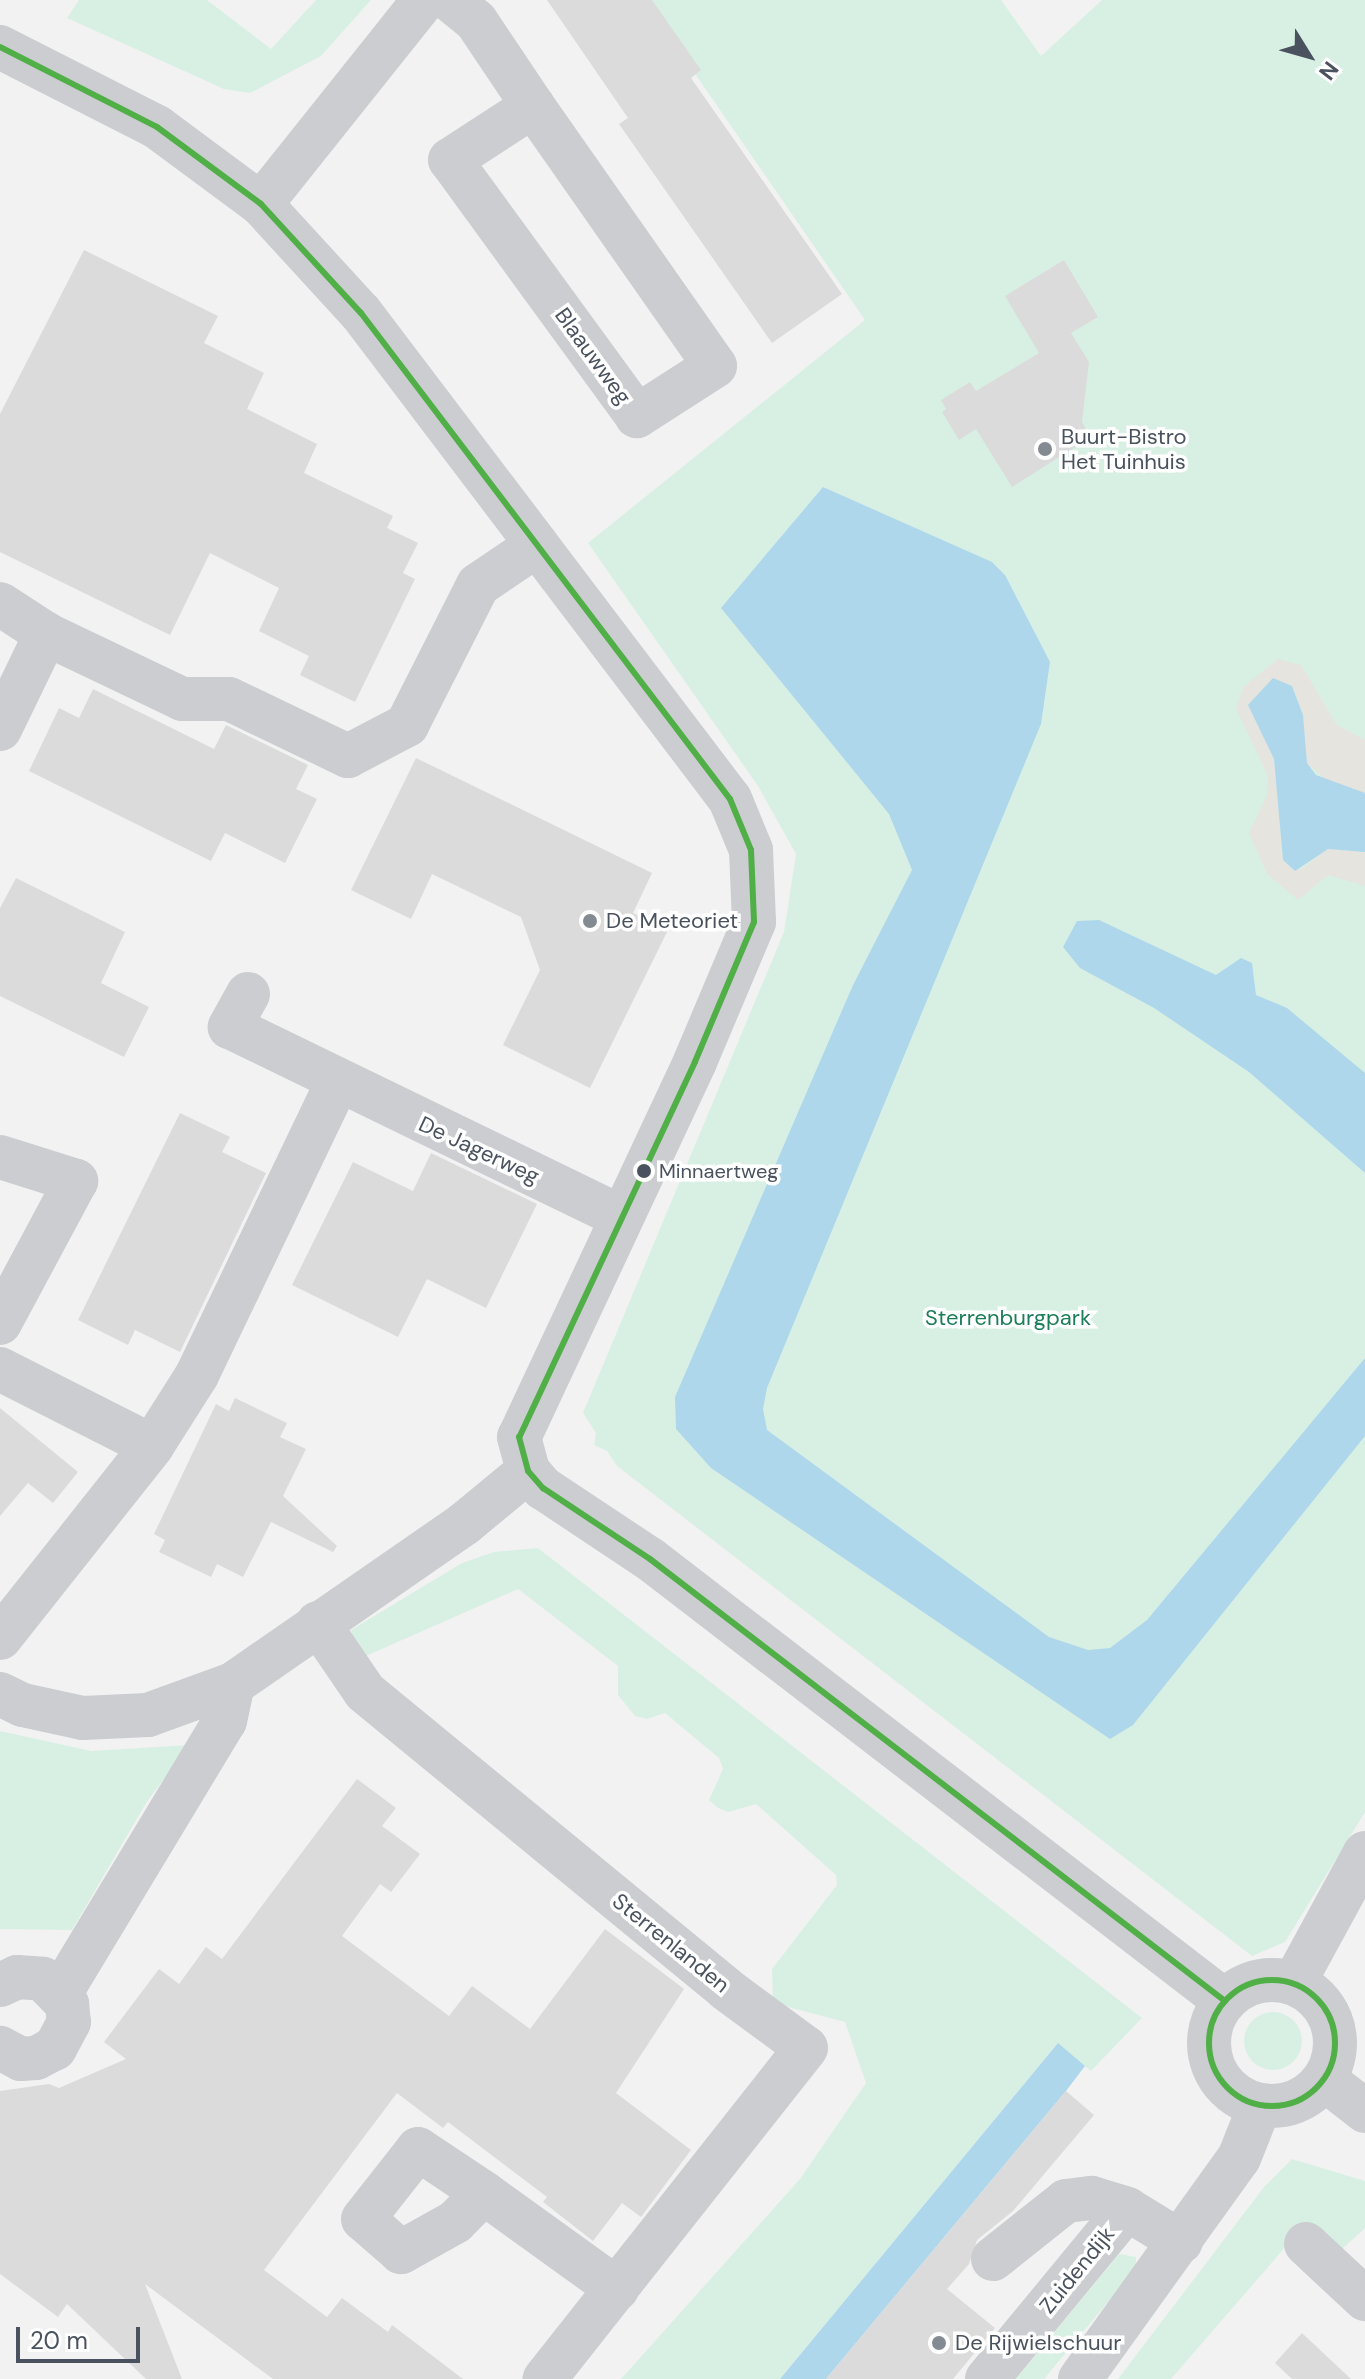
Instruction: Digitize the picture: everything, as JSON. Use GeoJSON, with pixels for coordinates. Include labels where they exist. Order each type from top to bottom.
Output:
{"type":"FeatureCollection","features":[{"type":"Feature","properties":{"kind":"street"},"geometry":{"type":"LineString","coordinates":[[261,204],[424,0]]}},
{"type":"Feature","properties":{"kind":"street","name":"Blaauwweg"},"geometry":{"type":"LineString","coordinates":[[450,0],[476,21],[715,366],[637,416],[450,160],[533,106]]}},
{"type":"Feature","properties":{"kind":"street"},"geometry":{"type":"LineString","coordinates":[[0,47],[157,127],[261,204],[361,313],[730,799],[751,850],[754,922],[519,1437],[528,1471],[543,1488],[650,1559],[1225,2001]]}},
{"type":"Feature","properties":{"kind":"street"},"geometry":{"type":"LineString","coordinates":[[0,604],[46,634],[182,699],[229,699],[348,756],[407,725],[478,585],[537,545]]}},
{"type":"Feature","properties":{"kind":"street"},"geometry":{"type":"LineString","coordinates":[[0,729],[46,634]]}},
{"type":"Feature","properties":{"kind":"street","name":"De Jagerweg"},"geometry":{"type":"LineString","coordinates":[[248,994],[230,1027],[337,1083],[621,1217]]}},
{"type":"Feature","properties":{"kind":"street"},"geometry":{"type":"LineString","coordinates":[[0,1638],[152,1446],[197,1375],[337,1083]]}},
{"type":"Feature","properties":{"kind":"street"},"geometry":{"type":"LineString","coordinates":[[0,1157],[76,1181],[0,1323]]}},
{"type":"Feature","properties":{"kind":"street"},"geometry":{"type":"LineString","coordinates":[[0,1369],[152,1446]]}},
{"type":"Feature","properties":{"kind":"street"},"geometry":{"type":"LineString","coordinates":[[0,1694],[23,1705],[83,1718],[148,1715],[233,1684],[464,1524],[528,1471]]}},
{"type":"Feature","properties":{"kind":"street","name":"Sterrenlanden"},"geometry":{"type":"LineString","coordinates":[[318,1623],[365,1692],[715,1980],[806,2048],[545,2379]]}},
{"type":"Feature","properties":{"kind":"street"},"geometry":{"type":"LineString","coordinates":[[60,1994],[225,1721],[233,1684]]}},
{"type":"Feature","properties":{"kind":"street"},"geometry":{"type":"LineString","coordinates":[[1294,1983],[1365,1853]]}},
{"type":"Feature","properties":{"kind":"street"},"geometry":{"type":"LineString","coordinates":[[0,1985],[32,1976],[60,1994],[69,2022],[55,2048],[36,2058],[21,2059],[0,2048]]}},
{"type":"Feature","properties":{"kind":"street"},"geometry":{"type":"LineString","coordinates":[[1259,1981],[1294,1983],[1315,1996],[1330,2017],[1336,2043],[1324,2079],[1302,2099],[1260,2105],[1225,2085],[1211,2061],[1210,2031],[1225,2001],[1259,1981]]}},
{"type":"Feature","properties":{"kind":"street"},"geometry":{"type":"LineString","coordinates":[[1324,2079],[1365,2111]]}},
{"type":"Feature","properties":{"kind":"street"},"geometry":{"type":"LineString","coordinates":[[1080,2379],[1239,2158],[1260,2105]]}},
{"type":"Feature","properties":{"kind":"street"},"geometry":{"type":"LineString","coordinates":[[484,2193],[617,2289]]}},
{"type":"Feature","properties":{"kind":"street"},"geometry":{"type":"LineString","coordinates":[[993,2259],[1066,2201],[1092,2198],[1127,2209]]}},
{"type":"Feature","properties":{"kind":"street","name":"Zuidendijk"},"geometry":{"type":"LineString","coordinates":[[987,2379],[1127,2209],[1181,2242]]}},
{"type":"Feature","properties":{"kind":"street"},"geometry":{"type":"LineString","coordinates":[[1306,2244],[1365,2299]]}},
{"type":"Feature","properties":{"kind":"green space"},"geometry":{"type":"Polygon","coordinates":[[[79,0],[207,0],[271,49],[316,0],[371,0],[321,56],[250,93],[224,89],[67,18],[79,0]]]}},
{"type":"Feature","properties":{"kind":"green space","name":"Sterrenburgpark"},"geometry":{"type":"Polygon","coordinates":[[[644,0],[1001,0],[1041,56],[1102,0],[1365,0],[1365,1812],[1285,1942],[1252,1956],[617,1466],[607,1451],[594,1445],[596,1433],[583,1413],[784,932],[796,854],[758,786],[588,543],[865,320],[644,0]]]}},
{"type":"Feature","properties":{"kind":"green space"},"geometry":{"type":"Polygon","coordinates":[[[538,1548],[1142,2018],[1091,2071],[1057,2044],[780,2379],[621,2379],[800,2179],[866,2083],[845,2022],[773,2003],[772,1969],[837,1885],[836,1875],[756,1804],[728,1812],[709,1800],[723,1769],[719,1758],[665,1713],[647,1719],[635,1716],[618,1695],[618,1666],[518,1589],[359,1659],[351,1630],[462,1563],[494,1552],[538,1548]]]}},
{"type":"Feature","properties":{"kind":"green space"},"geometry":{"type":"Polygon","coordinates":[[[0,1731],[91,1751],[189,1745],[146,1803],[72,1930],[0,1929],[0,1731]]]}},
{"type":"Feature","properties":{"kind":"green space"},"geometry":{"type":"Polygon","coordinates":[[[1273,2012],[1284,2014],[1293,2021],[1300,2030],[1300,2052],[1293,2061],[1284,2068],[1273,2070],[1262,2068],[1253,2061],[1246,2052],[1244,2041],[1246,2030],[1253,2021],[1262,2014],[1273,2012]]]}},
{"type":"Feature","properties":{"kind":"green space"},"geometry":{"type":"Polygon","coordinates":[[[1292,2159],[1365,2181],[1365,2228],[1341,2250],[1307,2222],[1171,2379],[1118,2379],[1264,2187],[1292,2159]]]}},
{"type":"Feature","properties":{"kind":"green space"},"geometry":{"type":"Polygon","coordinates":[[[1119,2254],[1136,2257],[1136,2268],[1044,2379],[1016,2379],[1119,2254]]]}},
{"type":"Feature","properties":{"kind":"sand"},"geometry":{"type":"Polygon","coordinates":[[[1278,659],[1301,665],[1337,725],[1365,740],[1365,793],[1329,783],[1307,763],[1303,715],[1292,685],[1249,705],[1274,759],[1283,860],[1300,870],[1328,849],[1365,852],[1365,886],[1328,875],[1298,900],[1267,874],[1249,833],[1267,795],[1268,776],[1236,708],[1243,687],[1278,659]]]}},
{"type":"Feature","properties":{"kind":"water"},"geometry":{"type":"Polygon","coordinates":[[[823,487],[992,562],[1005,575],[1050,662],[1041,724],[767,1388],[763,1409],[767,1430],[1049,1637],[1088,1650],[1110,1648],[1147,1620],[1365,1358],[1365,1436],[1133,1725],[1110,1739],[711,1468],[676,1429],[675,1397],[853,985],[912,870],[889,814],[721,608],[823,487]]]}},
{"type":"Feature","properties":{"kind":"water"},"geometry":{"type":"Polygon","coordinates":[[[1273,678],[1292,686],[1303,715],[1307,763],[1316,775],[1365,793],[1365,852],[1328,849],[1295,871],[1283,860],[1274,759],[1248,705],[1273,678]]]}},
{"type":"Feature","properties":{"kind":"water"},"geometry":{"type":"Polygon","coordinates":[[[1099,920],[1216,975],[1241,958],[1252,963],[1256,995],[1287,1008],[1365,1073],[1365,1173],[1249,1072],[1154,1008],[1080,968],[1063,947],[1077,921],[1099,920]]]}},
{"type":"Feature","properties":{"kind":"water"},"geometry":{"type":"Polygon","coordinates":[[[1058,2043],[1085,2066],[1066,2091],[826,2379],[780,2379],[1058,2043]]]}},
{"type":"Feature","properties":{"kind":"building"},"geometry":{"type":"Polygon","coordinates":[[[547,0],[652,0],[701,70],[691,78],[842,294],[772,343],[619,124],[628,118],[547,0]]]}},
{"type":"Feature","properties":{"kind":"building"},"geometry":{"type":"Polygon","coordinates":[[[84,250],[218,316],[204,343],[264,373],[247,409],[317,444],[304,473],[393,516],[387,528],[418,543],[403,573],[415,579],[355,702],[300,675],[309,656],[259,631],[279,588],[210,553],[170,635],[0,552],[0,414],[84,250]]]}},
{"type":"Feature","properties":{"kind":"building"},"geometry":{"type":"Polygon","coordinates":[[[1064,260],[1098,317],[1071,333],[1089,362],[1082,422],[1091,437],[1012,487],[976,429],[959,440],[942,412],[946,409],[941,400],[970,382],[976,391],[1039,353],[1005,296],[1064,260]]]}},
{"type":"Feature","properties":{"kind":"building"},"geometry":{"type":"Polygon","coordinates":[[[93,689],[214,749],[226,725],[308,765],[296,789],[317,799],[285,863],[225,833],[211,861],[29,771],[59,708],[79,718],[93,689]]]}},
{"type":"Feature","properties":{"kind":"building","name":"De Meteoriet"},"geometry":{"type":"Polygon","coordinates":[[[416,758],[652,873],[633,913],[668,930],[590,1088],[503,1045],[540,970],[521,917],[432,874],[411,919],[351,890],[416,758]]]}},
{"type":"Feature","properties":{"kind":"building"},"geometry":{"type":"Polygon","coordinates":[[[16,878],[125,932],[101,983],[149,1007],[124,1057],[0,996],[0,908],[16,878]]]}},
{"type":"Feature","properties":{"kind":"building"},"geometry":{"type":"Polygon","coordinates":[[[180,1113],[230,1137],[222,1152],[266,1173],[180,1352],[135,1330],[128,1345],[78,1320],[180,1113]]]}},
{"type":"Feature","properties":{"kind":"building"},"geometry":{"type":"Polygon","coordinates":[[[431,1153],[537,1204],[486,1308],[427,1279],[398,1337],[292,1285],[353,1162],[413,1191],[431,1153]]]}},
{"type":"Feature","properties":{"kind":"building"},"geometry":{"type":"Polygon","coordinates":[[[235,1398],[287,1423],[280,1437],[306,1449],[283,1496],[337,1546],[333,1552],[271,1522],[243,1577],[217,1564],[211,1577],[159,1552],[165,1540],[154,1534],[216,1404],[229,1411],[235,1398]]]}},
{"type":"Feature","properties":{"kind":"building"},"geometry":{"type":"Polygon","coordinates":[[[0,1408],[78,1472],[53,1503],[28,1483],[0,1516],[0,1408]]]}},
{"type":"Feature","properties":{"kind":"building"},"geometry":{"type":"Polygon","coordinates":[[[357,1779],[396,1808],[382,1826],[420,1854],[391,1892],[380,1884],[342,1936],[449,2016],[472,1986],[530,2029],[605,1929],[684,1989],[616,2093],[691,2150],[641,2217],[622,2203],[593,2241],[543,2202],[547,2197],[448,2122],[443,2128],[397,2093],[264,2270],[327,2317],[342,2298],[388,2332],[392,2325],[463,2379],[273,2379],[145,2284],[182,2379],[146,2379],[67,2304],[58,2317],[0,2274],[0,2091],[49,2084],[59,2088],[126,2059],[104,2042],[159,1969],[179,1984],[206,1947],[222,1959],[357,1779]]]}},
{"type":"Feature","properties":{"kind":"building"},"geometry":{"type":"Polygon","coordinates":[[[1066,2091],[1094,2115],[1013,2211],[977,2240],[969,2264],[947,2289],[995,2328],[953,2379],[826,2379],[1066,2091]]]}},
{"type":"Feature","properties":{"kind":"building"},"geometry":{"type":"Polygon","coordinates":[[[1302,2333],[1351,2379],[1292,2379],[1275,2363],[1302,2333]]]}},
{"type":"Feature","properties":{"kind":"transit line"},"geometry":{"type":"LineString","coordinates":[[0,47],[157,127],[261,204],[361,313],[730,799],[751,850],[754,922],[695,1062],[519,1437],[528,1471],[543,1488],[650,1559],[1225,2001]]}},
{"type":"Feature","properties":{"kind":"transit line"},"geometry":{"type":"LineString","coordinates":[[1272,1980],[1296,1985],[1317,1998],[1330,2019],[1335,2043],[1330,2067],[1317,2088],[1296,2101],[1272,2106],[1248,2101],[1227,2088],[1214,2067],[1209,2043],[1214,2019],[1227,1998],[1248,1985],[1272,1980]]}},
{"type":"Feature","properties":{"kind":"place","name":"Buurt-Bistro Het Tuinhuis"},"geometry":{"type":"Point","coordinates":[1045,449]}},
{"type":"Feature","properties":{"kind":"place","name":"De Meteoriet"},"geometry":{"type":"Point","coordinates":[590,921]}},
{"type":"Feature","properties":{"kind":"place","name":"Minnaertweg"},"geometry":{"type":"Point","coordinates":[644,1171]}},
{"type":"Feature","properties":{"kind":"place","name":"De Rijwielschuur"},"geometry":{"type":"Point","coordinates":[939,2343]}}]}
